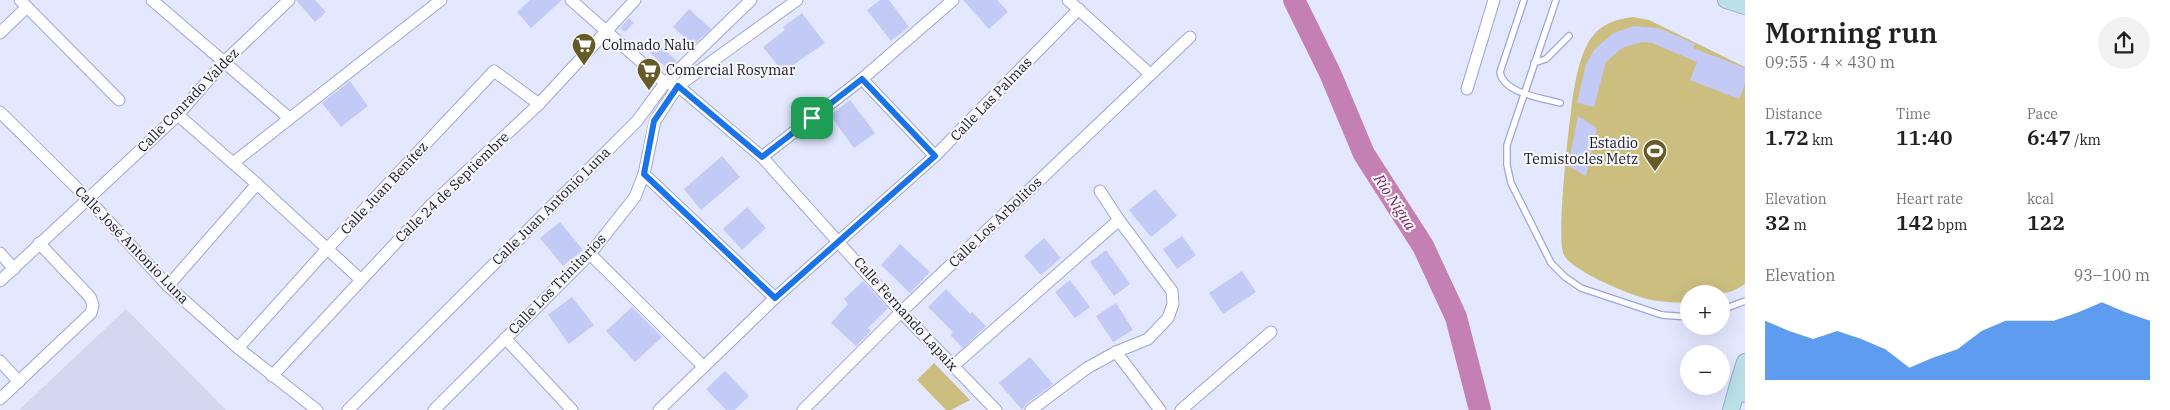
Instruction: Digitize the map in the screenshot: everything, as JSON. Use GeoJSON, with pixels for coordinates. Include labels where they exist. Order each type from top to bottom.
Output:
{"type":"FeatureCollection","features":[{"type":"Feature","properties":{"kind":"main road"},"geometry":{"type":"LineString","coordinates":[[1726,0],[1745,6]]}},
{"type":"Feature","properties":{"kind":"main road"},"geometry":{"type":"LineString","coordinates":[[1731,410],[1742,386],[1745,362]]}},
{"type":"Feature","properties":{"kind":"street","name":"Calle Conrado Valdez"},"geometry":{"type":"LineString","coordinates":[[0,281],[178,115],[224,62],[289,0]]}},
{"type":"Feature","properties":{"kind":"street"},"geometry":{"type":"LineString","coordinates":[[233,163],[441,0]]}},
{"type":"Feature","properties":{"kind":"street","name":"Calle Fernando Lapaix"},"geometry":{"type":"LineString","coordinates":[[571,0],[665,83],[678,86],[762,157],[840,241],[901,312],[996,410]]}},
{"type":"Feature","properties":{"kind":"street","name":"Calle 24 de Septiembre"},"geometry":{"type":"LineString","coordinates":[[272,376],[360,279],[432,204],[538,104],[635,0]]}},
{"type":"Feature","properties":{"kind":"street","name":"Calle Juan Antonio Luna"},"geometry":{"type":"LineString","coordinates":[[348,410],[637,121],[665,83],[751,0]]}},
{"type":"Feature","properties":{"kind":"street","name":"Calle Los Trinitarios"},"geometry":{"type":"LineString","coordinates":[[440,408],[505,338],[590,254],[635,196],[644,174],[654,121],[678,86],[797,0]]}},
{"type":"Feature","properties":{"kind":"street"},"geometry":{"type":"LineString","coordinates":[[762,157],[862,79],[953,0]]}},
{"type":"Feature","properties":{"kind":"street"},"geometry":{"type":"LineString","coordinates":[[1068,0],[1150,74]]}},
{"type":"Feature","properties":{"kind":"street"},"geometry":{"type":"LineString","coordinates":[[1467,90],[1494,0]]}},
{"type":"Feature","properties":{"kind":"street"},"geometry":{"type":"LineString","coordinates":[[155,1],[289,118]]}},
{"type":"Feature","properties":{"kind":"street"},"geometry":{"type":"LineString","coordinates":[[0,33],[24,3],[119,100]]}},
{"type":"Feature","properties":{"kind":"street","name":"Calle Las Palmas"},"geometry":{"type":"LineString","coordinates":[[659,410],[775,298],[935,156],[1079,9]]}},
{"type":"Feature","properties":{"kind":"street","name":"Calle Los Arbolitos"},"geometry":{"type":"LineString","coordinates":[[803,410],[901,312],[1190,37]]}},
{"type":"Feature","properties":{"kind":"street","name":"Calle Juan Benítez"},"geometry":{"type":"LineString","coordinates":[[238,348],[328,248],[494,71],[538,104]]}},
{"type":"Feature","properties":{"kind":"street"},"geometry":{"type":"LineString","coordinates":[[862,79],[935,156]]}},
{"type":"Feature","properties":{"kind":"street","name":"Calle José Antonio Luna"},"geometry":{"type":"LineString","coordinates":[[0,112],[88,199],[168,286],[238,348],[317,410]]}},
{"type":"Feature","properties":{"kind":"street"},"geometry":{"type":"LineString","coordinates":[[178,115],[257,184],[360,279]]}},
{"type":"Feature","properties":{"kind":"street"},"geometry":{"type":"LineString","coordinates":[[644,174],[775,298]]}},
{"type":"Feature","properties":{"kind":"street"},"geometry":{"type":"LineString","coordinates":[[168,286],[257,184]]}},
{"type":"Feature","properties":{"kind":"street"},"geometry":{"type":"LineString","coordinates":[[1031,410],[1087,368],[1116,352],[1148,339],[1168,318],[1174,304],[1172,291],[1119,220],[1100,191]]}},
{"type":"Feature","properties":{"kind":"street"},"geometry":{"type":"LineString","coordinates":[[953,366],[1119,220]]}},
{"type":"Feature","properties":{"kind":"street"},"geometry":{"type":"LineString","coordinates":[[0,399],[90,313],[93,305],[90,297],[40,244]]}},
{"type":"Feature","properties":{"kind":"street"},"geometry":{"type":"LineString","coordinates":[[0,253],[14,268]]}},
{"type":"Feature","properties":{"kind":"street"},"geometry":{"type":"LineString","coordinates":[[590,254],[704,367]]}},
{"type":"Feature","properties":{"kind":"street"},"geometry":{"type":"LineString","coordinates":[[1181,410],[1271,332]]}},
{"type":"Feature","properties":{"kind":"street"},"geometry":{"type":"LineString","coordinates":[[505,338],[572,410]]}},
{"type":"Feature","properties":{"kind":"street"},"geometry":{"type":"LineString","coordinates":[[1116,352],[1160,410]]}},
{"type":"Feature","properties":{"kind":"street"},"geometry":{"type":"LineString","coordinates":[[0,361],[19,382]]}},
{"type":"Feature","properties":{"kind":"lane"},"geometry":{"type":"LineString","coordinates":[[1524,0],[1500,72],[1506,85],[1560,103]]}},
{"type":"Feature","properties":{"kind":"lane"},"geometry":{"type":"LineString","coordinates":[[1556,0],[1507,145],[1507,165],[1512,183],[1550,263],[1565,277],[1581,288],[1662,315],[1680,316]]}},
{"type":"Feature","properties":{"kind":"lane"},"geometry":{"type":"LineString","coordinates":[[1534,63],[1546,59],[1569,36]]}},
{"type":"Feature","properties":{"kind":"lane"},"geometry":{"type":"LineString","coordinates":[[1730,307],[1745,302]]}},
{"type":"Feature","properties":{"kind":"shaded area","name":"Estadio Temistocles Metz"},"geometry":{"type":"Polygon","coordinates":[[[1633,17],[1649,20],[1745,67],[1745,284],[1732,291],[1730,292],[1730,285],[1680,285],[1680,302],[1647,299],[1615,288],[1589,275],[1569,261],[1564,255],[1561,230],[1563,186],[1572,103],[1580,63],[1587,45],[1595,33],[1604,26],[1621,19],[1633,17]]]}},
{"type":"Feature","properties":{"kind":"shaded area"},"geometry":{"type":"Polygon","coordinates":[[[126,309],[226,410],[19,410],[126,309]]]}},
{"type":"Feature","properties":{"kind":"shaded area"},"geometry":{"type":"Polygon","coordinates":[[[934,363],[970,400],[951,410],[946,410],[917,380],[934,363]]]}},
{"type":"Feature","properties":{"kind":"building"},"geometry":{"type":"Polygon","coordinates":[[[296,0],[315,0],[326,12],[315,22],[296,0]]]}},
{"type":"Feature","properties":{"kind":"building"},"geometry":{"type":"Polygon","coordinates":[[[530,0],[562,0],[531,28],[517,12],[530,0]]]}},
{"type":"Feature","properties":{"kind":"building"},"geometry":{"type":"Polygon","coordinates":[[[880,0],[889,0],[909,27],[891,41],[867,10],[880,0]]]}},
{"type":"Feature","properties":{"kind":"building"},"geometry":{"type":"Polygon","coordinates":[[[963,0],[997,0],[1008,12],[989,29],[963,0]]]}},
{"type":"Feature","properties":{"kind":"building"},"geometry":{"type":"Polygon","coordinates":[[[689,9],[711,29],[693,45],[673,27],[689,9]]]}},
{"type":"Feature","properties":{"kind":"building"},"geometry":{"type":"Polygon","coordinates":[[[802,13],[825,43],[783,72],[763,47],[785,30],[783,27],[802,13]]]}},
{"type":"Feature","properties":{"kind":"building"},"geometry":{"type":"Polygon","coordinates":[[[629,18],[634,23],[625,32],[620,28],[629,18]]]}},
{"type":"Feature","properties":{"kind":"building"},"geometry":{"type":"Polygon","coordinates":[[[1634,26],[1657,28],[1666,31],[1695,44],[1693,48],[1745,68],[1745,84],[1739,99],[1690,80],[1697,62],[1652,43],[1642,42],[1622,48],[1606,62],[1594,107],[1577,103],[1586,64],[1594,50],[1613,33],[1634,26]]]}},
{"type":"Feature","properties":{"kind":"building"},"geometry":{"type":"Polygon","coordinates":[[[658,44],[677,61],[668,69],[650,53],[658,44]]]}},
{"type":"Feature","properties":{"kind":"building"},"geometry":{"type":"Polygon","coordinates":[[[350,81],[368,106],[341,127],[322,103],[350,81]]]}},
{"type":"Feature","properties":{"kind":"building"},"geometry":{"type":"Polygon","coordinates":[[[850,100],[875,133],[854,148],[830,115],[850,100]]]}},
{"type":"Feature","properties":{"kind":"building"},"geometry":{"type":"Polygon","coordinates":[[[1578,116],[1597,128],[1586,176],[1568,166],[1578,116]]]}},
{"type":"Feature","properties":{"kind":"building"},"geometry":{"type":"Polygon","coordinates":[[[722,156],[740,177],[701,210],[684,189],[722,156]]]}},
{"type":"Feature","properties":{"kind":"building"},"geometry":{"type":"Polygon","coordinates":[[[1155,189],[1177,216],[1151,237],[1129,210],[1155,189]]]}},
{"type":"Feature","properties":{"kind":"building"},"geometry":{"type":"Polygon","coordinates":[[[747,207],[766,228],[742,250],[723,229],[747,207]]]}},
{"type":"Feature","properties":{"kind":"building"},"geometry":{"type":"Polygon","coordinates":[[[560,222],[583,250],[563,266],[540,238],[560,222]]]}},
{"type":"Feature","properties":{"kind":"building"},"geometry":{"type":"Polygon","coordinates":[[[1182,236],[1196,255],[1177,269],[1163,249],[1182,236]]]}},
{"type":"Feature","properties":{"kind":"building"},"geometry":{"type":"Polygon","coordinates":[[[1044,238],[1061,258],[1041,275],[1024,256],[1044,238]]]}},
{"type":"Feature","properties":{"kind":"building"},"geometry":{"type":"Polygon","coordinates":[[[900,244],[930,272],[910,293],[881,265],[900,244]]]}},
{"type":"Feature","properties":{"kind":"building"},"geometry":{"type":"Polygon","coordinates":[[[1106,250],[1130,284],[1114,296],[1090,262],[1106,250]]]}},
{"type":"Feature","properties":{"kind":"building"},"geometry":{"type":"Polygon","coordinates":[[[1242,271],[1256,292],[1223,314],[1209,293],[1242,271]]]}},
{"type":"Feature","properties":{"kind":"building"},"geometry":{"type":"Polygon","coordinates":[[[1070,280],[1090,307],[1075,318],[1055,292],[1070,280]]]}},
{"type":"Feature","properties":{"kind":"building"},"geometry":{"type":"Polygon","coordinates":[[[863,281],[888,308],[868,328],[871,331],[856,346],[831,323],[848,304],[844,299],[863,281]]]}},
{"type":"Feature","properties":{"kind":"building"},"geometry":{"type":"Polygon","coordinates":[[[946,289],[970,314],[972,312],[986,326],[963,348],[950,335],[953,332],[928,307],[946,289]]]}},
{"type":"Feature","properties":{"kind":"building"},"geometry":{"type":"Polygon","coordinates":[[[572,297],[594,325],[569,344],[548,315],[572,297]]]}},
{"type":"Feature","properties":{"kind":"building"},"geometry":{"type":"Polygon","coordinates":[[[1116,303],[1133,330],[1113,342],[1096,316],[1116,303]]]}},
{"type":"Feature","properties":{"kind":"building"},"geometry":{"type":"Polygon","coordinates":[[[632,307],[662,337],[635,362],[606,331],[632,307]]]}},
{"type":"Feature","properties":{"kind":"building"},"geometry":{"type":"Polygon","coordinates":[[[1030,357],[1053,384],[1026,404],[1022,410],[999,383],[1030,357]]]}},
{"type":"Feature","properties":{"kind":"building"},"geometry":{"type":"Polygon","coordinates":[[[725,371],[749,396],[735,410],[726,410],[706,389],[725,371]]]}},
{"type":"Feature","properties":{"kind":"waterway","name":"Río Nigua"},"geometry":{"type":"LineString","coordinates":[[1294,0],[1330,73],[1364,154],[1423,246],[1456,317],[1480,410]]}},
{"type":"Feature","properties":{"kind":"place","name":"Colmado Nalu"},"geometry":{"type":"Point","coordinates":[584,66]}},
{"type":"Feature","properties":{"kind":"place","name":"Comercial Rosymar"},"geometry":{"type":"Point","coordinates":[649,91]}},
{"type":"Feature","properties":{"kind":"place","name":"Estadio Temistocles Metz"},"geometry":{"type":"Point","coordinates":[1655,172]}},
{"type":"Feature","properties":{"kind":"route"},"geometry":{"type":"LineString","coordinates":[[862,79],[935,156],[775,298],[644,174],[654,121],[678,86],[762,157],[812,118],[862,79]]}}]}
